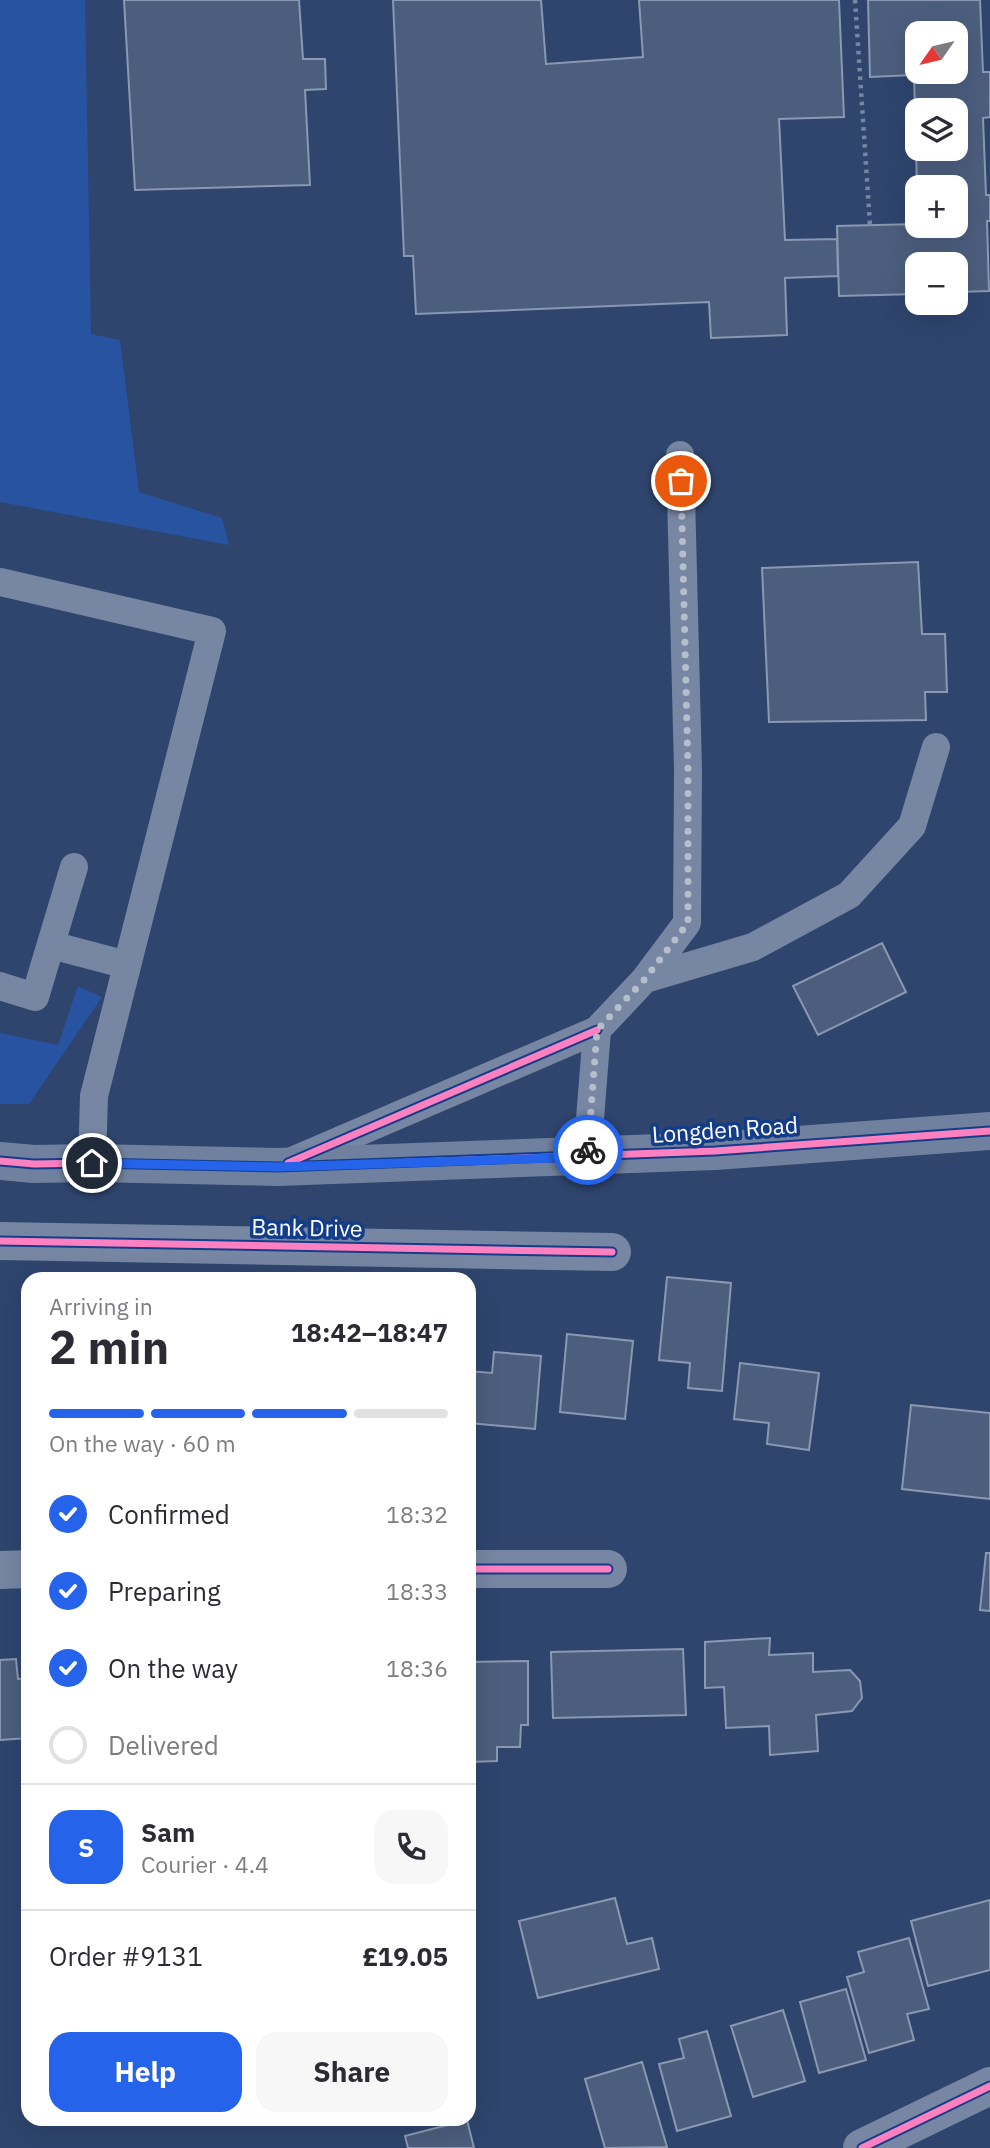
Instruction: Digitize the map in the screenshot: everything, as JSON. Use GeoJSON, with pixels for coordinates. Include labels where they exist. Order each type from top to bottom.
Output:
{"type":"FeatureCollection","features":[{"type":"Feature","properties":{"kind":"street","name":"Longden Road"},"geometry":{"type":"LineString","coordinates":[[0,1161],[34,1164],[278,1167],[729,1150],[990,1131]]}},
{"type":"Feature","properties":{"kind":"street","name":"Bank Drive"},"geometry":{"type":"LineString","coordinates":[[0,1241],[612,1252]]}},
{"type":"Feature","properties":{"kind":"street"},"geometry":{"type":"LineString","coordinates":[[0,1570],[21,1569]]}},
{"type":"Feature","properties":{"kind":"street"},"geometry":{"type":"LineString","coordinates":[[476,1569],[608,1569]]}},
{"type":"Feature","properties":{"kind":"street"},"geometry":{"type":"LineString","coordinates":[[864,2148],[990,2086]]}},
{"type":"Feature","properties":{"kind":"lane"},"geometry":{"type":"LineString","coordinates":[[278,1167],[597,1030],[645,979],[688,923],[688,770],[680,455]]}},
{"type":"Feature","properties":{"kind":"lane"},"geometry":{"type":"LineString","coordinates":[[0,582],[212,631],[94,1096],[92,1163]]}},
{"type":"Feature","properties":{"kind":"lane"},"geometry":{"type":"LineString","coordinates":[[645,979],[753,947],[849,895],[912,826],[936,747]]}},
{"type":"Feature","properties":{"kind":"lane"},"geometry":{"type":"LineString","coordinates":[[0,986],[35,997],[74,867]]}},
{"type":"Feature","properties":{"kind":"lane"},"geometry":{"type":"LineString","coordinates":[[51,945],[127,965]]}},
{"type":"Feature","properties":{"kind":"lane"},"geometry":{"type":"LineString","coordinates":[[587,1157],[597,1030]]}},
{"type":"Feature","properties":{"kind":"path"},"geometry":{"type":"LineString","coordinates":[[855,0],[870,225]]}},
{"type":"Feature","properties":{"kind":"shaded area"},"geometry":{"type":"Polygon","coordinates":[[[0,0],[85,0],[91,334],[120,340],[139,492],[222,518],[229,545],[0,502],[0,0]]]}},
{"type":"Feature","properties":{"kind":"shaded area"},"geometry":{"type":"Polygon","coordinates":[[[78,986],[102,997],[29,1104],[0,1104],[0,1033],[58,1045],[78,986]]]}},
{"type":"Feature","properties":{"kind":"building"},"geometry":{"type":"Polygon","coordinates":[[[124,0],[299,0],[303,59],[325,59],[326,89],[305,90],[310,185],[135,190],[124,0]]]}},
{"type":"Feature","properties":{"kind":"building"},"geometry":{"type":"Polygon","coordinates":[[[393,0],[541,0],[546,64],[643,57],[639,0],[839,0],[844,117],[779,119],[785,240],[837,239],[838,276],[785,278],[787,335],[711,338],[709,302],[416,314],[413,256],[404,256],[393,0]]]}},
{"type":"Feature","properties":{"kind":"building"},"geometry":{"type":"Polygon","coordinates":[[[868,0],[980,0],[983,72],[990,72],[990,117],[983,118],[986,195],[990,195],[990,221],[987,221],[989,291],[968,292],[968,252],[905,252],[905,294],[839,296],[837,226],[905,224],[905,238],[968,238],[968,175],[917,175],[916,161],[968,161],[968,98],[915,98],[914,84],[968,84],[968,21],[905,21],[905,75],[870,77],[868,0]]]}},
{"type":"Feature","properties":{"kind":"building"},"geometry":{"type":"Polygon","coordinates":[[[918,562],[922,634],[945,634],[947,692],[925,692],[926,720],[769,722],[762,568],[918,562]]]}},
{"type":"Feature","properties":{"kind":"building"},"geometry":{"type":"Polygon","coordinates":[[[882,943],[906,992],[818,1035],[793,986],[882,943]]]}},
{"type":"Feature","properties":{"kind":"building"},"geometry":{"type":"Polygon","coordinates":[[[667,1277],[731,1283],[722,1391],[688,1388],[690,1363],[659,1360],[667,1277]]]}},
{"type":"Feature","properties":{"kind":"building"},"geometry":{"type":"Polygon","coordinates":[[[567,1334],[633,1341],[625,1419],[560,1412],[567,1334]]]}},
{"type":"Feature","properties":{"kind":"building"},"geometry":{"type":"Polygon","coordinates":[[[494,1352],[541,1356],[535,1429],[476,1424],[476,1372],[492,1373],[494,1352]]]}},
{"type":"Feature","properties":{"kind":"building"},"geometry":{"type":"Polygon","coordinates":[[[740,1363],[819,1373],[809,1450],[767,1444],[769,1423],[734,1419],[740,1363]]]}},
{"type":"Feature","properties":{"kind":"building"},"geometry":{"type":"Polygon","coordinates":[[[911,1405],[990,1413],[990,1499],[902,1489],[911,1405]]]}},
{"type":"Feature","properties":{"kind":"building"},"geometry":{"type":"Polygon","coordinates":[[[986,1553],[990,1553],[990,1611],[980,1610],[986,1553]]]}},
{"type":"Feature","properties":{"kind":"building"},"geometry":{"type":"Polygon","coordinates":[[[770,1638],[769,1655],[813,1653],[813,1672],[850,1670],[860,1681],[862,1698],[852,1711],[816,1715],[818,1751],[770,1755],[769,1726],[726,1728],[724,1687],[705,1688],[705,1642],[770,1638]]]}},
{"type":"Feature","properties":{"kind":"building"},"geometry":{"type":"Polygon","coordinates":[[[683,1649],[686,1715],[553,1718],[551,1652],[683,1649]]]}},
{"type":"Feature","properties":{"kind":"building"},"geometry":{"type":"Polygon","coordinates":[[[16,1659],[18,1679],[21,1679],[21,1738],[0,1740],[0,1660],[16,1659]]]}},
{"type":"Feature","properties":{"kind":"building"},"geometry":{"type":"Polygon","coordinates":[[[528,1661],[528,1725],[521,1725],[520,1747],[497,1747],[497,1761],[476,1762],[476,1662],[528,1661]]]}},
{"type":"Feature","properties":{"kind":"building"},"geometry":{"type":"Polygon","coordinates":[[[615,1898],[627,1944],[652,1938],[659,1969],[538,1998],[519,1921],[615,1898]]]}},
{"type":"Feature","properties":{"kind":"building"},"geometry":{"type":"Polygon","coordinates":[[[990,1900],[990,1970],[928,1986],[911,1921],[990,1900]]]}},
{"type":"Feature","properties":{"kind":"building"},"geometry":{"type":"Polygon","coordinates":[[[909,1938],[929,2009],[907,2014],[914,2040],[869,2053],[847,1977],[864,1972],[858,1952],[909,1938]]]}},
{"type":"Feature","properties":{"kind":"building"},"geometry":{"type":"Polygon","coordinates":[[[846,1989],[866,2060],[819,2073],[800,2002],[846,1989]]]}},
{"type":"Feature","properties":{"kind":"building"},"geometry":{"type":"Polygon","coordinates":[[[783,2010],[805,2081],[753,2097],[731,2026],[783,2010]]]}},
{"type":"Feature","properties":{"kind":"building"},"geometry":{"type":"Polygon","coordinates":[[[707,2031],[731,2116],[677,2131],[659,2064],[684,2058],[679,2039],[707,2031]]]}},
{"type":"Feature","properties":{"kind":"building"},"geometry":{"type":"Polygon","coordinates":[[[642,2062],[667,2147],[605,2148],[585,2079],[642,2062]]]}},
{"type":"Feature","properties":{"kind":"building"},"geometry":{"type":"Polygon","coordinates":[[[444,2126],[468,2126],[474,2148],[408,2148],[405,2136],[444,2126]]]}},
{"type":"Feature","properties":{"kind":"cycle path"},"geometry":{"type":"LineString","coordinates":[[288,1163],[597,1030]]}},
{"type":"Feature","properties":{"kind":"cycle path"},"geometry":{"type":"LineString","coordinates":[[0,1161],[34,1164],[278,1167],[715,1151],[990,1131]]}},
{"type":"Feature","properties":{"kind":"cycle path"},"geometry":{"type":"LineString","coordinates":[[0,1241],[612,1252]]}},
{"type":"Feature","properties":{"kind":"cycle path"},"geometry":{"type":"LineString","coordinates":[[476,1569],[608,1569]]}},
{"type":"Feature","properties":{"kind":"cycle path"},"geometry":{"type":"LineString","coordinates":[[862,2148],[990,2086]]}},
{"type":"Feature","properties":{"kind":"way so far"},"geometry":{"type":"LineString","coordinates":[[588,1150],[597,1030],[645,979],[688,923],[688,770],[681,481]]}},
{"type":"Feature","properties":{"kind":"route"},"geometry":{"type":"LineString","coordinates":[[92,1163],[278,1167],[587,1157],[588,1150]]}}]}
